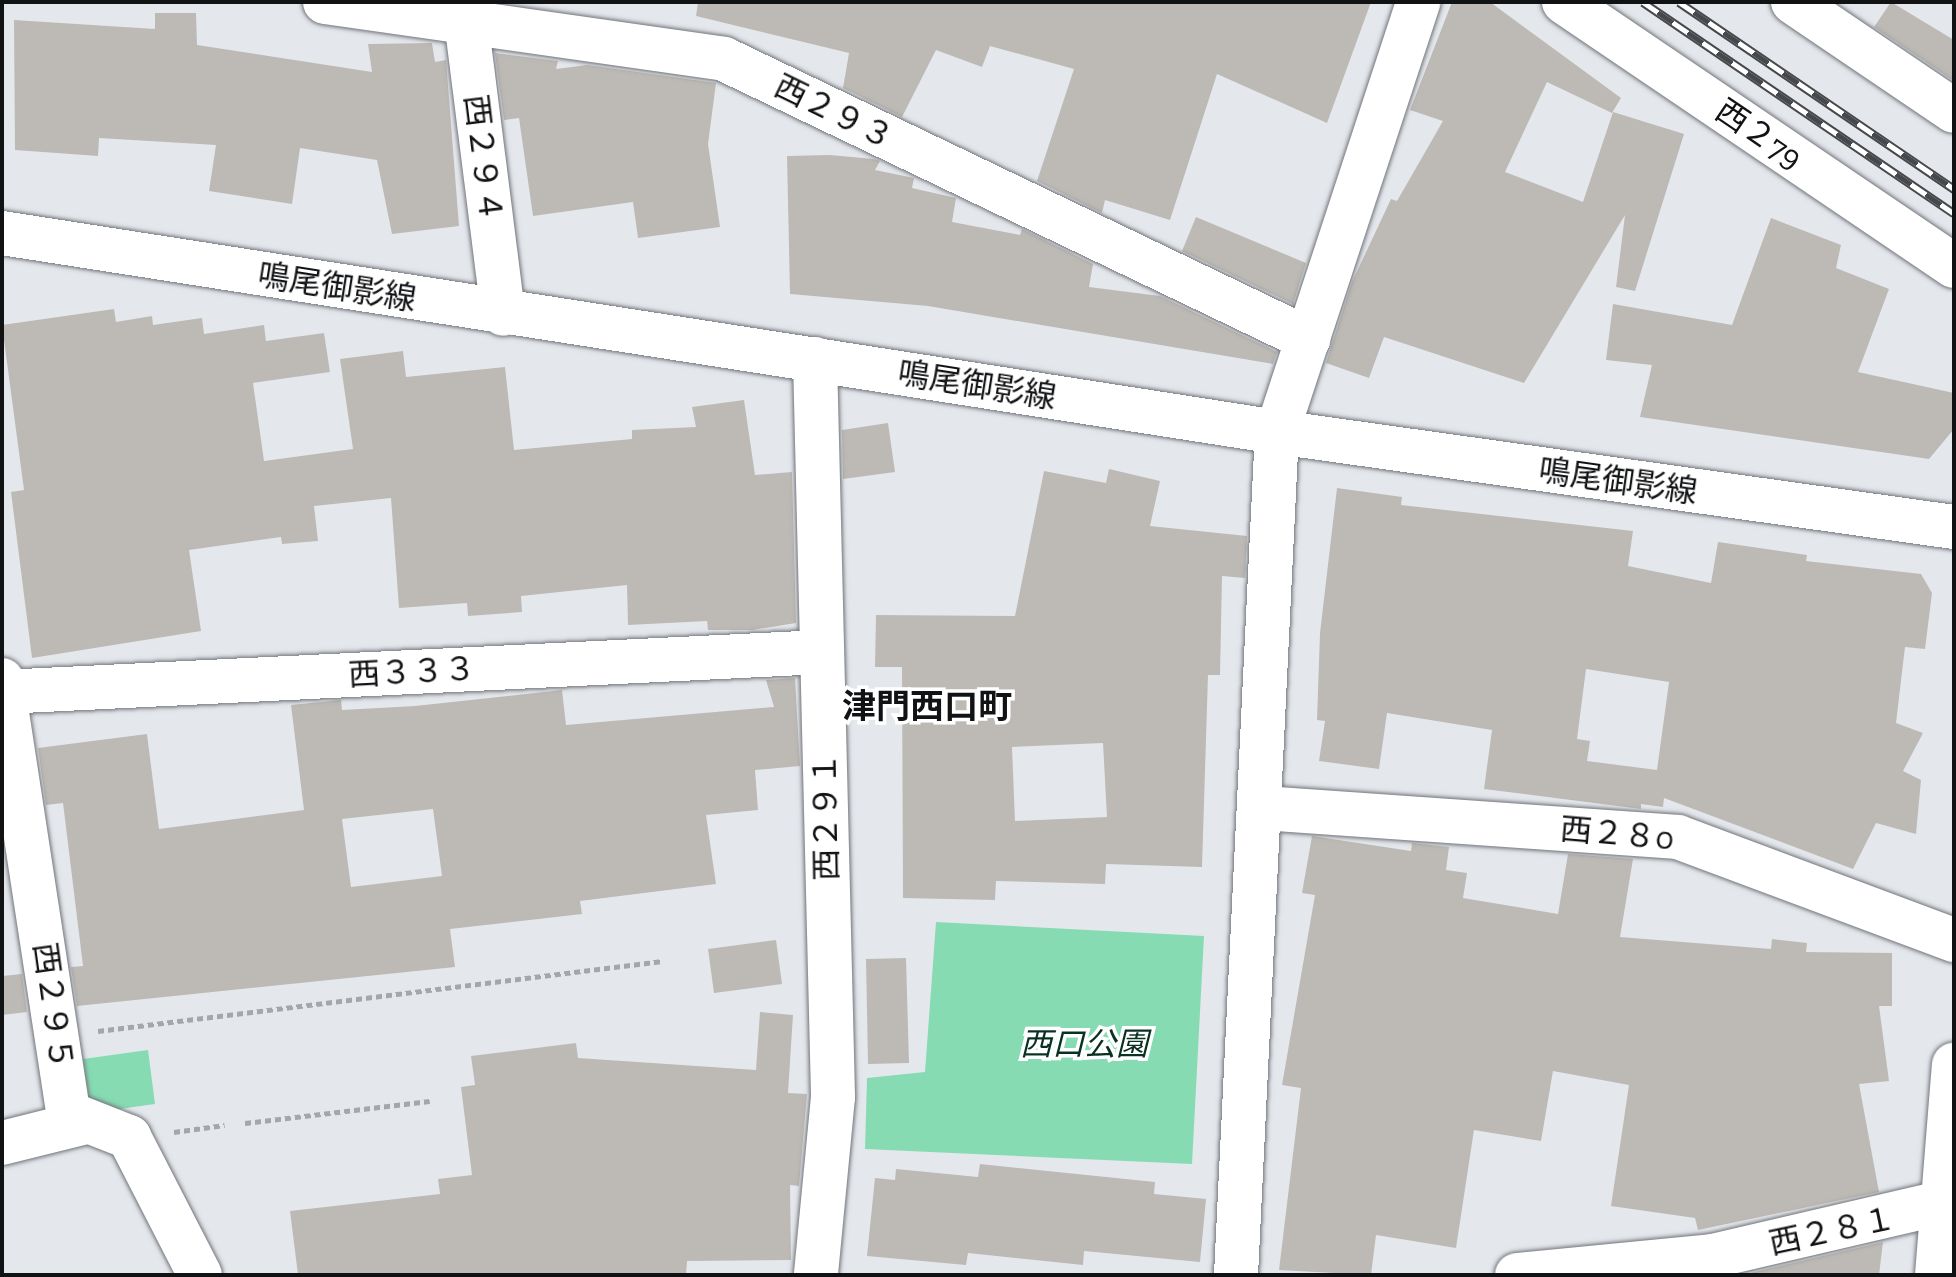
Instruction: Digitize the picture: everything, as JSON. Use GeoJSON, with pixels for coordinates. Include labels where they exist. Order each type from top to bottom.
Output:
{"type":"FeatureCollection","features":[{"type":"Feature","properties":{"kind":"street","name":"西２９３"},"geometry":{"type":"LineString","coordinates":[[325,2],[468,11],[580,42],[724,59],[1308,339]]}},
{"type":"Feature","properties":{"kind":"street"},"geometry":{"type":"LineString","coordinates":[[1236,1275],[1263,808],[1277,432],[1418,2]]}},
{"type":"Feature","properties":{"kind":"street","name":"西２79"},"geometry":{"type":"LineString","coordinates":[[1564,2],[1954,266]]}},
{"type":"Feature","properties":{"kind":"street"},"geometry":{"type":"LineString","coordinates":[[1793,2],[1954,111]]}},
{"type":"Feature","properties":{"kind":"street","name":"西２９４"},"geometry":{"type":"LineString","coordinates":[[468,11],[503,314]]}},
{"type":"Feature","properties":{"kind":"street","name":"鳴尾御影線"},"geometry":{"type":"LineString","coordinates":[[2,233],[503,314],[815,359],[1277,432],[1954,527]]}},
{"type":"Feature","properties":{"kind":"street","name":"西２９１"},"geometry":{"type":"LineString","coordinates":[[815,359],[833,1097],[816,1275]]}},
{"type":"Feature","properties":{"kind":"street","name":"西３３３"},"geometry":{"type":"LineString","coordinates":[[2,692],[822,652]]}},
{"type":"Feature","properties":{"kind":"street","name":"西２９５"},"geometry":{"type":"LineString","coordinates":[[2,680],[68,1113],[82,1123]]}},
{"type":"Feature","properties":{"kind":"street","name":"西２８0"},"geometry":{"type":"LineString","coordinates":[[1263,808],[1678,837],[1954,940]]}},
{"type":"Feature","properties":{"kind":"street"},"geometry":{"type":"LineString","coordinates":[[1937,1275],[1947,1204],[1954,1065]]}},
{"type":"Feature","properties":{"kind":"street"},"geometry":{"type":"LineString","coordinates":[[2,1143],[82,1123],[129,1137],[200,1275]]}},
{"type":"Feature","properties":{"kind":"street","name":"西２８１"},"geometry":{"type":"LineString","coordinates":[[1517,1275],[1714,1266],[1947,1204]]}},
{"type":"Feature","properties":{"kind":"path"},"geometry":{"type":"LineString","coordinates":[[58,1036],[663,961]]}},
{"type":"Feature","properties":{"kind":"path"},"geometry":{"type":"LineString","coordinates":[[245,1123],[430,1101]]}},
{"type":"Feature","properties":{"kind":"green space","name":"西口公園"},"geometry":{"type":"Polygon","coordinates":[[[936,922],[1204,936],[1192,1164],[865,1149],[867,1078],[925,1072],[936,922]]]}},
{"type":"Feature","properties":{"kind":"green space"},"geometry":{"type":"Polygon","coordinates":[[[148,1050],[155,1104],[105,1111],[89,1100],[83,1059],[148,1050]]]}},
{"type":"Feature","properties":{"kind":"building"},"geometry":{"type":"Polygon","coordinates":[[[698,2],[1371,2],[1327,123],[1217,74],[1170,220],[1105,200],[1102,213],[1037,181],[1074,69],[990,46],[982,67],[936,50],[902,117],[843,88],[849,53],[696,16],[698,2]]]}},
{"type":"Feature","properties":{"kind":"building"},"geometry":{"type":"Polygon","coordinates":[[[1452,2],[1490,2],[1621,98],[1612,113],[1547,82],[1505,172],[1583,202],[1613,112],[1684,134],[1635,291],[1616,287],[1625,215],[1524,383],[1384,337],[1369,378],[1326,363],[1352,282],[1391,199],[1397,201],[1443,121],[1410,110],[1452,2]]]}},
{"type":"Feature","properties":{"kind":"building"},"geometry":{"type":"Polygon","coordinates":[[[1891,2],[1954,40],[1954,81],[1874,27],[1891,2]]]}},
{"type":"Feature","properties":{"kind":"building"},"geometry":{"type":"Polygon","coordinates":[[[155,13],[196,13],[197,45],[372,72],[368,44],[432,43],[435,62],[446,60],[459,226],[392,234],[377,160],[300,148],[292,204],[209,191],[216,145],[99,138],[98,156],[15,150],[14,20],[155,29],[155,13]]]}},
{"type":"Feature","properties":{"kind":"building"},"geometry":{"type":"Polygon","coordinates":[[[495,53],[558,61],[556,69],[587,65],[716,83],[708,144],[720,227],[638,238],[633,202],[533,216],[519,118],[504,120],[495,53]]]}},
{"type":"Feature","properties":{"kind":"building"},"geometry":{"type":"Polygon","coordinates":[[[830,155],[880,161],[875,170],[914,178],[912,188],[956,198],[952,222],[1020,235],[1022,229],[1093,264],[1089,287],[1160,296],[1277,352],[1273,364],[928,306],[790,294],[787,156],[830,155]]]}},
{"type":"Feature","properties":{"kind":"building"},"geometry":{"type":"Polygon","coordinates":[[[1196,217],[1306,263],[1293,304],[1182,251],[1196,217]]]}},
{"type":"Feature","properties":{"kind":"building"},"geometry":{"type":"Polygon","coordinates":[[[1771,218],[1841,245],[1836,268],[1889,289],[1858,372],[1954,393],[1954,429],[1929,459],[1640,417],[1652,365],[1606,360],[1613,304],[1732,325],[1771,218]]]}},
{"type":"Feature","properties":{"kind":"building"},"geometry":{"type":"Polygon","coordinates":[[[114,309],[116,322],[152,316],[153,325],[202,318],[204,334],[264,325],[266,341],[324,333],[330,372],[253,383],[264,461],[353,449],[340,359],[403,351],[406,377],[505,367],[514,450],[632,439],[632,430],[696,427],[692,407],[744,400],[755,475],[792,472],[796,623],[752,630],[708,630],[707,621],[628,625],[627,585],[521,596],[522,612],[468,616],[467,603],[399,608],[391,498],[314,506],[318,541],[282,544],[281,537],[189,550],[201,631],[32,658],[11,492],[24,490],[2,325],[114,309]]]}},
{"type":"Feature","properties":{"kind":"building"},"geometry":{"type":"Polygon","coordinates":[[[888,423],[895,472],[843,479],[842,430],[888,423]]]}},
{"type":"Feature","properties":{"kind":"building"},"geometry":{"type":"Polygon","coordinates":[[[1109,469],[1160,481],[1150,526],[1247,536],[1245,578],[1222,576],[1220,675],[1208,675],[1202,867],[1106,864],[1105,884],[996,881],[995,900],[903,898],[902,667],[875,667],[876,615],[1015,616],[1044,471],[1106,483],[1109,469]],[[1103,743],[1012,747],[1015,821],[1107,817],[1103,743]]]}},
{"type":"Feature","properties":{"kind":"building"},"geometry":{"type":"Polygon","coordinates":[[[1337,488],[1402,497],[1401,505],[1633,531],[1628,566],[1711,583],[1718,542],[1807,555],[1806,561],[1921,574],[1932,593],[1925,649],[1905,647],[1896,723],[1923,733],[1903,771],[1921,780],[1916,834],[1876,823],[1853,869],[1664,798],[1663,807],[1641,804],[1641,809],[1484,789],[1492,730],[1387,713],[1379,769],[1319,761],[1325,721],[1317,720],[1320,633],[1337,488]],[[1586,669],[1577,739],[1590,741],[1587,761],[1657,770],[1669,682],[1586,669]]]}},
{"type":"Feature","properties":{"kind":"building"},"geometry":{"type":"Polygon","coordinates":[[[795,678],[800,766],[755,770],[758,810],[706,815],[716,884],[580,901],[582,914],[450,929],[455,967],[77,1006],[71,967],[83,966],[63,803],[46,805],[38,748],[147,734],[159,829],[304,810],[291,705],[341,700],[342,710],[415,706],[562,690],[566,725],[774,707],[766,680],[795,678]],[[433,809],[342,819],[351,887],[442,876],[433,809]]]}},
{"type":"Feature","properties":{"kind":"building"},"geometry":{"type":"Polygon","coordinates":[[[1312,836],[1411,851],[1412,843],[1449,847],[1446,870],[1467,873],[1463,898],[1558,914],[1568,854],[1633,859],[1620,937],[1771,949],[1772,939],[1807,943],[1806,952],[1892,953],[1892,1006],[1879,1006],[1889,1081],[1859,1084],[1879,1192],[1698,1230],[1695,1218],[1611,1206],[1629,1085],[1553,1071],[1541,1141],[1474,1130],[1456,1248],[1376,1235],[1371,1275],[1279,1270],[1301,1088],[1282,1085],[1315,895],[1302,893],[1312,836]]]}},
{"type":"Feature","properties":{"kind":"building"},"geometry":{"type":"Polygon","coordinates":[[[776,940],[782,984],[714,993],[708,949],[776,940]]]}},
{"type":"Feature","properties":{"kind":"building"},"geometry":{"type":"Polygon","coordinates":[[[906,958],[909,1063],[868,1064],[866,959],[906,958]]]}},
{"type":"Feature","properties":{"kind":"building"},"geometry":{"type":"Polygon","coordinates":[[[22,974],[27,1012],[2,1015],[2,976],[22,974]]]}},
{"type":"Feature","properties":{"kind":"building"},"geometry":{"type":"Polygon","coordinates":[[[760,1012],[793,1015],[788,1093],[807,1094],[799,1186],[790,1185],[791,1260],[687,1261],[686,1275],[298,1275],[290,1211],[440,1194],[438,1179],[472,1175],[461,1087],[475,1085],[471,1056],[576,1043],[578,1058],[756,1070],[760,1012]]]}},
{"type":"Feature","properties":{"kind":"building"},"geometry":{"type":"Polygon","coordinates":[[[980,1164],[1155,1182],[1154,1194],[1206,1199],[1200,1262],[1084,1251],[1083,1265],[968,1253],[966,1265],[867,1256],[875,1178],[895,1180],[896,1169],[978,1177],[980,1164]]]}},
{"type":"Feature","properties":{"kind":"building"},"geometry":{"type":"Polygon","coordinates":[[[1883,1242],[1879,1275],[1742,1275],[1883,1242]]]}},
{"type":"Feature","properties":{"kind":"railway"},"geometry":{"type":"LineString","coordinates":[[1643,2],[1954,213]]}},
{"type":"Feature","properties":{"kind":"railway"},"geometry":{"type":"LineString","coordinates":[[1679,2],[1954,189]]}},
{"type":"Feature","properties":{"kind":"district","name":"津門西口町"},"geometry":{"type":"Point","coordinates":[927,707]}}]}
